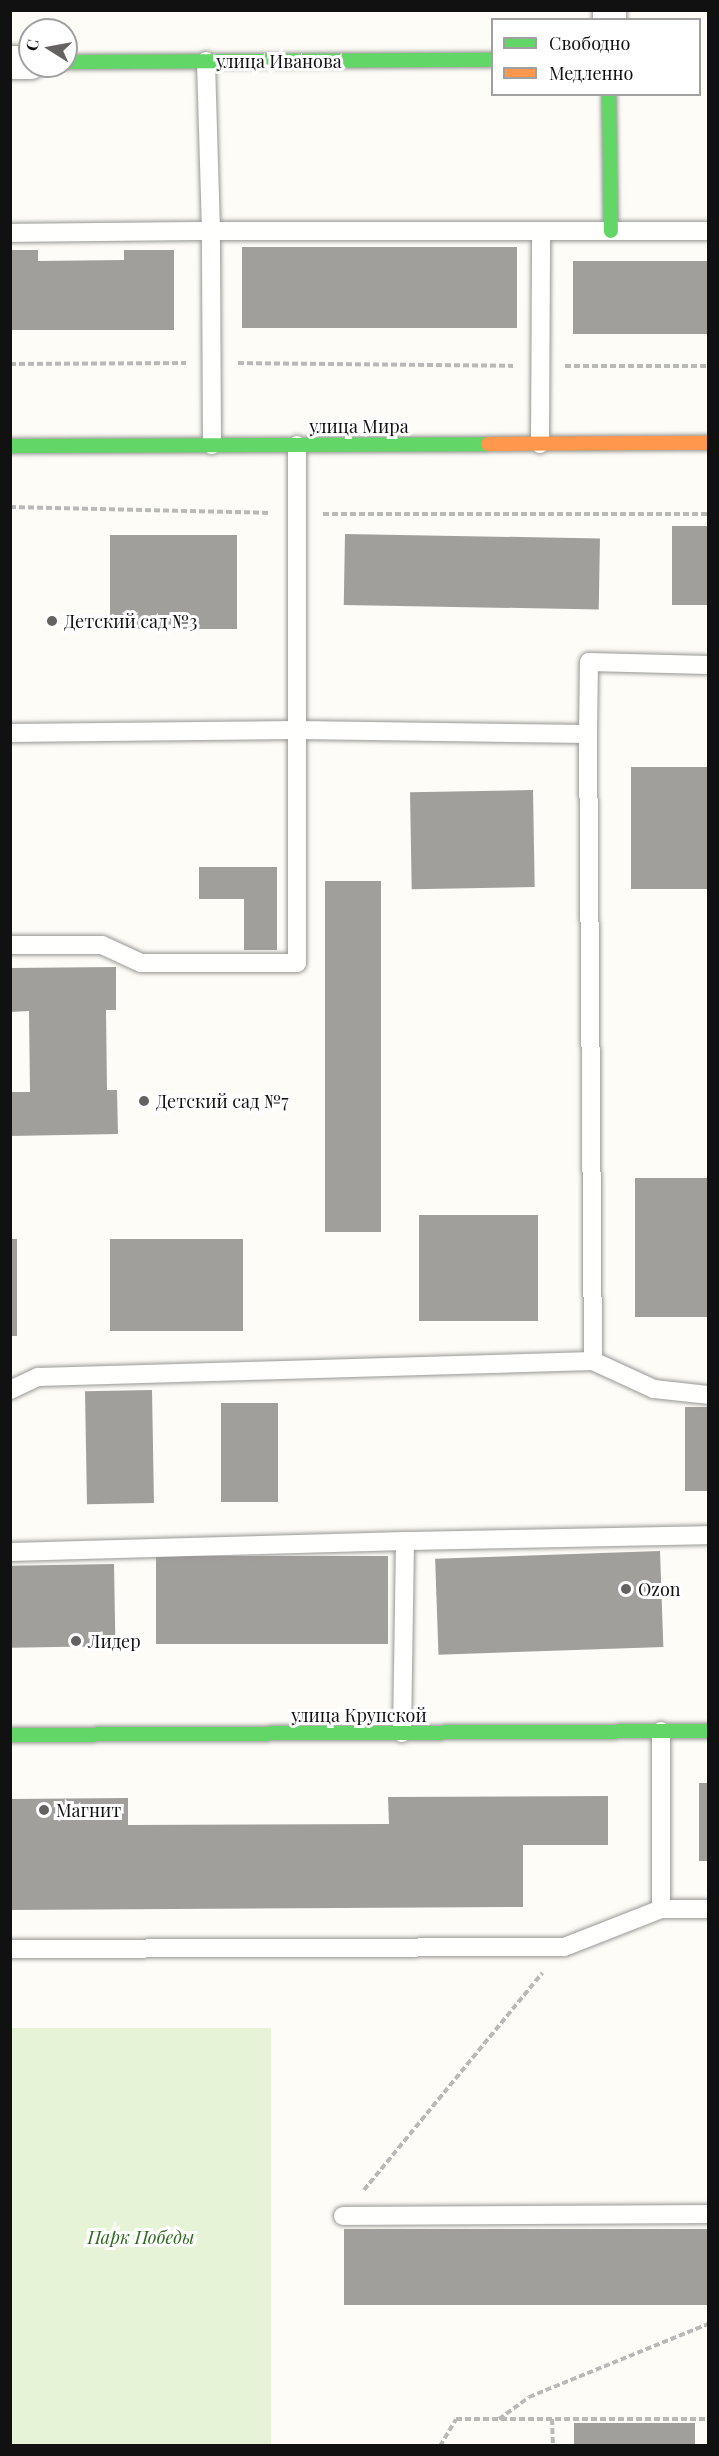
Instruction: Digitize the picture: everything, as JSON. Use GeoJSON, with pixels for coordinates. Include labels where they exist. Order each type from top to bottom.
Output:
{"type":"FeatureCollection","features":[{"type":"Feature","properties":{"kind":"street","name":"улица Иванова"},"geometry":{"type":"LineString","coordinates":[[78,62],[491,60]]}},
{"type":"Feature","properties":{"kind":"street"},"geometry":{"type":"LineString","coordinates":[[609,96],[611,231]]}},
{"type":"Feature","properties":{"kind":"street","name":"улица Мира"},"geometry":{"type":"LineString","coordinates":[[10,446],[708,443]]}},
{"type":"Feature","properties":{"kind":"street","name":"улица Крупской"},"geometry":{"type":"LineString","coordinates":[[10,1735],[708,1731]]}},
{"type":"Feature","properties":{"kind":"lane"},"geometry":{"type":"LineString","coordinates":[[206,61],[211,231],[212,445]]}},
{"type":"Feature","properties":{"kind":"lane"},"geometry":{"type":"LineString","coordinates":[[540,444],[541,231]]}},
{"type":"Feature","properties":{"kind":"lane"},"geometry":{"type":"LineString","coordinates":[[10,233],[708,231]]}},
{"type":"Feature","properties":{"kind":"lane"},"geometry":{"type":"LineString","coordinates":[[10,945],[102,945],[141,963],[297,963],[297,445]]}},
{"type":"Feature","properties":{"kind":"lane"},"geometry":{"type":"LineString","coordinates":[[593,1361],[589,662],[708,665]]}},
{"type":"Feature","properties":{"kind":"lane"},"geometry":{"type":"LineString","coordinates":[[10,733],[297,730],[588,734]]}},
{"type":"Feature","properties":{"kind":"lane"},"geometry":{"type":"LineString","coordinates":[[10,1390],[38,1377],[593,1361],[654,1389],[708,1395]]}},
{"type":"Feature","properties":{"kind":"lane"},"geometry":{"type":"LineString","coordinates":[[10,1552],[708,1535]]}},
{"type":"Feature","properties":{"kind":"lane"},"geometry":{"type":"LineString","coordinates":[[402,1733],[405,1541]]}},
{"type":"Feature","properties":{"kind":"lane"},"geometry":{"type":"LineString","coordinates":[[660,1909],[661,1731]]}},
{"type":"Feature","properties":{"kind":"lane"},"geometry":{"type":"LineString","coordinates":[[10,1949],[564,1947],[660,1909],[708,1909]]}},
{"type":"Feature","properties":{"kind":"lane"},"geometry":{"type":"LineString","coordinates":[[343,2216],[708,2214]]}},
{"type":"Feature","properties":{"kind":"path"},"geometry":{"type":"LineString","coordinates":[[10,364],[708,366]]}},
{"type":"Feature","properties":{"kind":"path"},"geometry":{"type":"LineString","coordinates":[[10,507],[297,514],[708,514]]}},
{"type":"Feature","properties":{"kind":"path"},"geometry":{"type":"LineString","coordinates":[[343,2216],[564,1947]]}},
{"type":"Feature","properties":{"kind":"path"},"geometry":{"type":"LineString","coordinates":[[499,2419],[530,2397],[708,2324]]}},
{"type":"Feature","properties":{"kind":"path"},"geometry":{"type":"LineString","coordinates":[[440,2445],[456,2419],[708,2419]]}},
{"type":"Feature","properties":{"kind":"path"},"geometry":{"type":"LineString","coordinates":[[552,2419],[553,2445]]}},
{"type":"Feature","properties":{"kind":"green space","name":"Парк Победы"},"geometry":{"type":"Polygon","coordinates":[[[11,2028],[271,2028],[271,2445],[11,2445],[11,2028]]]}},
{"type":"Feature","properties":{"kind":"building"},"geometry":{"type":"Polygon","coordinates":[[[242,247],[517,247],[517,328],[242,328],[242,247]]]}},
{"type":"Feature","properties":{"kind":"building"},"geometry":{"type":"Polygon","coordinates":[[[10,250],[38,250],[38,261],[124,260],[124,250],[174,250],[174,330],[10,330],[10,250]]]}},
{"type":"Feature","properties":{"kind":"building"},"geometry":{"type":"Polygon","coordinates":[[[573,261],[708,261],[708,334],[573,334],[573,261]]]}},
{"type":"Feature","properties":{"kind":"building"},"geometry":{"type":"Polygon","coordinates":[[[672,526],[708,526],[708,605],[672,605],[672,526]]]}},
{"type":"Feature","properties":{"kind":"building"},"geometry":{"type":"Polygon","coordinates":[[[345,534],[600,538],[599,609],[344,605],[345,534]]]}},
{"type":"Feature","properties":{"kind":"building"},"geometry":{"type":"Polygon","coordinates":[[[110,535],[237,535],[237,629],[110,629],[110,535]]]}},
{"type":"Feature","properties":{"kind":"building"},"geometry":{"type":"Polygon","coordinates":[[[631,767],[708,767],[708,889],[631,889],[631,767]]]}},
{"type":"Feature","properties":{"kind":"building"},"geometry":{"type":"Polygon","coordinates":[[[533,790],[535,887],[412,889],[410,792],[533,790]]]}},
{"type":"Feature","properties":{"kind":"building"},"geometry":{"type":"Polygon","coordinates":[[[199,867],[277,867],[277,950],[244,950],[244,899],[199,899],[199,867]]]}},
{"type":"Feature","properties":{"kind":"building"},"geometry":{"type":"Polygon","coordinates":[[[325,881],[381,881],[381,1232],[325,1232],[325,881]]]}},
{"type":"Feature","properties":{"kind":"building"},"geometry":{"type":"Polygon","coordinates":[[[116,967],[116,1010],[106,1010],[107,1090],[117,1090],[118,1134],[10,1136],[10,1092],[30,1092],[29,1011],[10,1012],[10,968],[116,967]]]}},
{"type":"Feature","properties":{"kind":"building"},"geometry":{"type":"Polygon","coordinates":[[[635,1178],[708,1178],[708,1317],[635,1317],[635,1178]]]}},
{"type":"Feature","properties":{"kind":"building"},"geometry":{"type":"Polygon","coordinates":[[[419,1215],[538,1215],[538,1321],[419,1321],[419,1215]]]}},
{"type":"Feature","properties":{"kind":"building"},"geometry":{"type":"Polygon","coordinates":[[[10,1239],[17,1239],[17,1336],[10,1336],[10,1239]]]}},
{"type":"Feature","properties":{"kind":"building"},"geometry":{"type":"Polygon","coordinates":[[[110,1239],[243,1239],[243,1331],[110,1331],[110,1239]]]}},
{"type":"Feature","properties":{"kind":"building"},"geometry":{"type":"Polygon","coordinates":[[[152,1390],[154,1503],[87,1504],[85,1391],[152,1390]]]}},
{"type":"Feature","properties":{"kind":"building"},"geometry":{"type":"Polygon","coordinates":[[[221,1403],[278,1403],[278,1502],[221,1502],[221,1403]]]}},
{"type":"Feature","properties":{"kind":"building"},"geometry":{"type":"Polygon","coordinates":[[[685,1407],[708,1407],[708,1491],[685,1491],[685,1407]]]}},
{"type":"Feature","properties":{"kind":"building"},"geometry":{"type":"Polygon","coordinates":[[[660,1551],[663,1647],[438,1655],[435,1559],[660,1551]]]}},
{"type":"Feature","properties":{"kind":"building"},"geometry":{"type":"Polygon","coordinates":[[[156,1556],[388,1556],[388,1644],[156,1644],[156,1556]]]}},
{"type":"Feature","properties":{"kind":"building"},"geometry":{"type":"Polygon","coordinates":[[[114,1564],[115,1646],[11,1648],[10,1566],[114,1564]]]}},
{"type":"Feature","properties":{"kind":"building"},"geometry":{"type":"Polygon","coordinates":[[[699,1783],[708,1783],[708,1861],[699,1861],[699,1783]]]}},
{"type":"Feature","properties":{"kind":"building"},"geometry":{"type":"Polygon","coordinates":[[[608,1796],[608,1845],[523,1845],[523,1907],[10,1910],[10,1799],[128,1798],[128,1825],[389,1824],[388,1797],[608,1796]]]}},
{"type":"Feature","properties":{"kind":"building"},"geometry":{"type":"Polygon","coordinates":[[[344,2229],[708,2229],[708,2305],[344,2305],[344,2229]]]}},
{"type":"Feature","properties":{"kind":"building"},"geometry":{"type":"Polygon","coordinates":[[[574,2423],[695,2423],[695,2446],[574,2446],[574,2423]]]}},
{"type":"Feature","properties":{"kind":"traffic: fast"},"geometry":{"type":"LineString","coordinates":[[78,62],[491,60]]}},
{"type":"Feature","properties":{"kind":"traffic: fast"},"geometry":{"type":"LineString","coordinates":[[609,96],[611,231]]}},
{"type":"Feature","properties":{"kind":"traffic: fast"},"geometry":{"type":"LineString","coordinates":[[10,446],[488,444]]}},
{"type":"Feature","properties":{"kind":"traffic: fast"},"geometry":{"type":"LineString","coordinates":[[10,1735],[708,1731]]}},
{"type":"Feature","properties":{"kind":"traffic: slow"},"geometry":{"type":"LineString","coordinates":[[488,444],[708,443]]}},
{"type":"Feature","properties":{"kind":"place","name":"Детский сад №3"},"geometry":{"type":"Point","coordinates":[52,621]}},
{"type":"Feature","properties":{"kind":"place","name":"Детский сад №7"},"geometry":{"type":"Point","coordinates":[144,1101]}},
{"type":"Feature","properties":{"kind":"place","name":"Ozon"},"geometry":{"type":"Point","coordinates":[626,1589]}},
{"type":"Feature","properties":{"kind":"place","name":"Лидер"},"geometry":{"type":"Point","coordinates":[76,1641]}},
{"type":"Feature","properties":{"kind":"place","name":"Магнит"},"geometry":{"type":"Point","coordinates":[44,1810]}}]}
